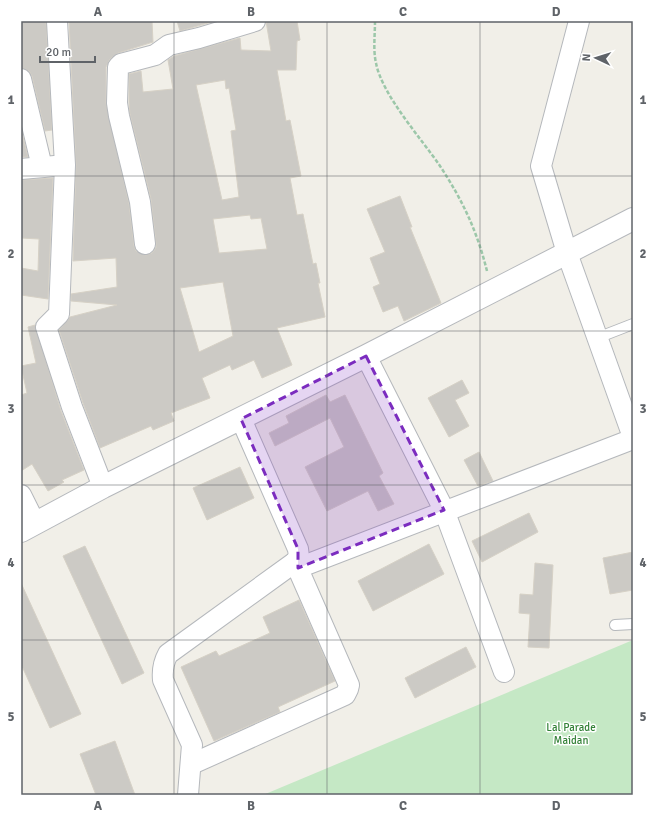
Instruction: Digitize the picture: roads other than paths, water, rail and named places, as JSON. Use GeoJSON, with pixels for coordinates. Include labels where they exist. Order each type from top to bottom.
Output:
{"type":"FeatureCollection","features":[{"type":"Feature","properties":{"kind":"street"},"geometry":{"type":"LineString","coordinates":[[57,21],[65,165],[59,314],[46,327],[72,407],[103,487]]}},
{"type":"Feature","properties":{"kind":"street"},"geometry":{"type":"LineString","coordinates":[[188,795],[192,764],[192,745],[190,736],[163,680],[162,670],[164,661],[168,654],[297,565],[444,510],[631,428],[567,253],[541,166],[579,21]]}},
{"type":"Feature","properties":{"kind":"street"},"geometry":{"type":"LineString","coordinates":[[145,244],[140,202],[117,103],[118,67],[121,64],[155,55],[169,46],[253,22]]}},
{"type":"Feature","properties":{"kind":"street"},"geometry":{"type":"LineString","coordinates":[[21,79],[42,167]]}},
{"type":"Feature","properties":{"kind":"street"},"geometry":{"type":"LineString","coordinates":[[21,169],[65,165]]}},
{"type":"Feature","properties":{"kind":"street"},"geometry":{"type":"LineString","coordinates":[[21,495],[28,527],[103,487],[366,356],[633,219]]}},
{"type":"Feature","properties":{"kind":"street"},"geometry":{"type":"LineString","coordinates":[[366,356],[444,510],[504,672]]}},
{"type":"Feature","properties":{"kind":"street"},"geometry":{"type":"LineString","coordinates":[[192,764],[345,695],[349,685],[297,565],[299,556],[298,549],[241,419]]}},
{"type":"Feature","properties":{"kind":"lane"},"geometry":{"type":"LineString","coordinates":[[598,338],[633,324]]}},
{"type":"Feature","properties":{"kind":"lane"},"geometry":{"type":"LineString","coordinates":[[615,625],[633,624]]}},
{"type":"Feature","properties":{"kind":"park label","name":"Lal Parade Maidan"},"geometry":{"type":"Point","coordinates":[571,733]}}]}
